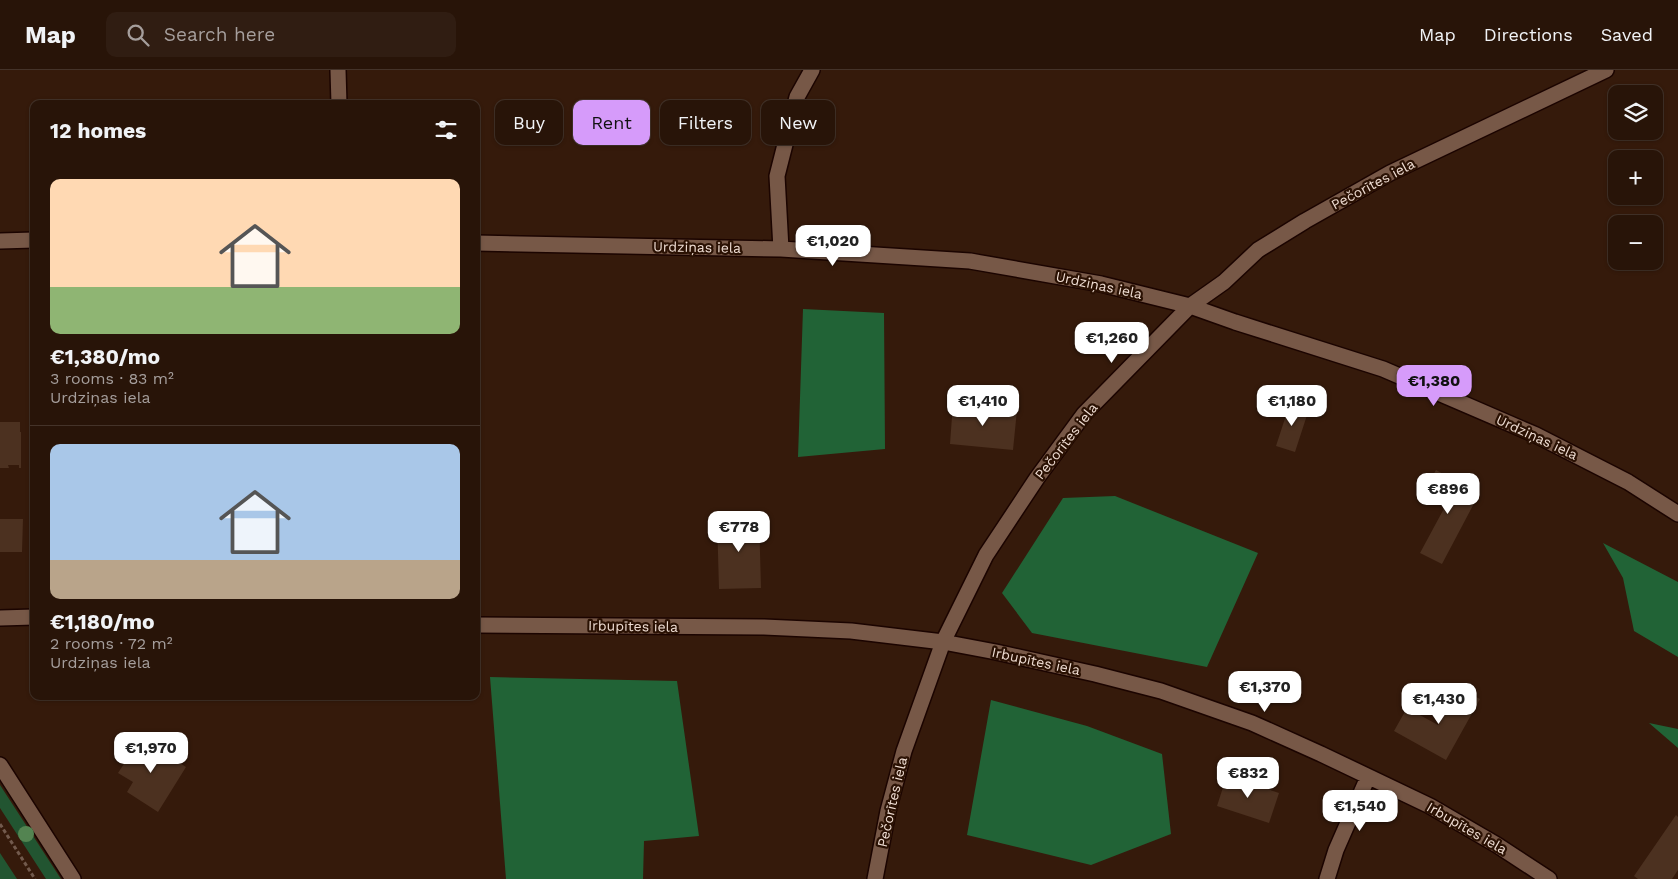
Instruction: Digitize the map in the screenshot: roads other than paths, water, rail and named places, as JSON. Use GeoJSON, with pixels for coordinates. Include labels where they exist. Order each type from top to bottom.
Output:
{"type":"FeatureCollection","features":[{"type":"Feature","properties":{"kind":"street"},"geometry":{"type":"LineString","coordinates":[[338,70],[339,100]]}},
{"type":"Feature","properties":{"kind":"street"},"geometry":{"type":"LineString","coordinates":[[781,249],[777,176],[796,97],[812,70]]}},
{"type":"Feature","properties":{"kind":"street","name":"Pečorītes iela"},"geometry":{"type":"LineString","coordinates":[[875,879],[888,811],[904,751],[943,642],[986,555],[1037,478],[1084,414],[1190,306],[1224,282],[1258,250],[1304,221],[1390,173],[1606,70]]}},
{"type":"Feature","properties":{"kind":"street"},"geometry":{"type":"LineString","coordinates":[[0,241],[30,240]]}},
{"type":"Feature","properties":{"kind":"street","name":"Urdziņas iela"},"geometry":{"type":"LineString","coordinates":[[480,243],[781,249],[970,261],[1101,284],[1190,306],[1384,369],[1536,435],[1628,482],[1678,514]]}},
{"type":"Feature","properties":{"kind":"street"},"geometry":{"type":"LineString","coordinates":[[0,618],[30,617]]}},
{"type":"Feature","properties":{"kind":"street","name":"Irbupītes iela"},"geometry":{"type":"LineString","coordinates":[[480,625],[764,628],[851,632],[943,642],[1041,662],[1161,691],[1252,724],[1321,754],[1430,806],[1497,845],[1549,879]]}},
{"type":"Feature","properties":{"kind":"street"},"geometry":{"type":"LineString","coordinates":[[0,765],[73,879]]}},
{"type":"Feature","properties":{"kind":"street"},"geometry":{"type":"LineString","coordinates":[[1327,879],[1336,850],[1368,776]]}}]}
